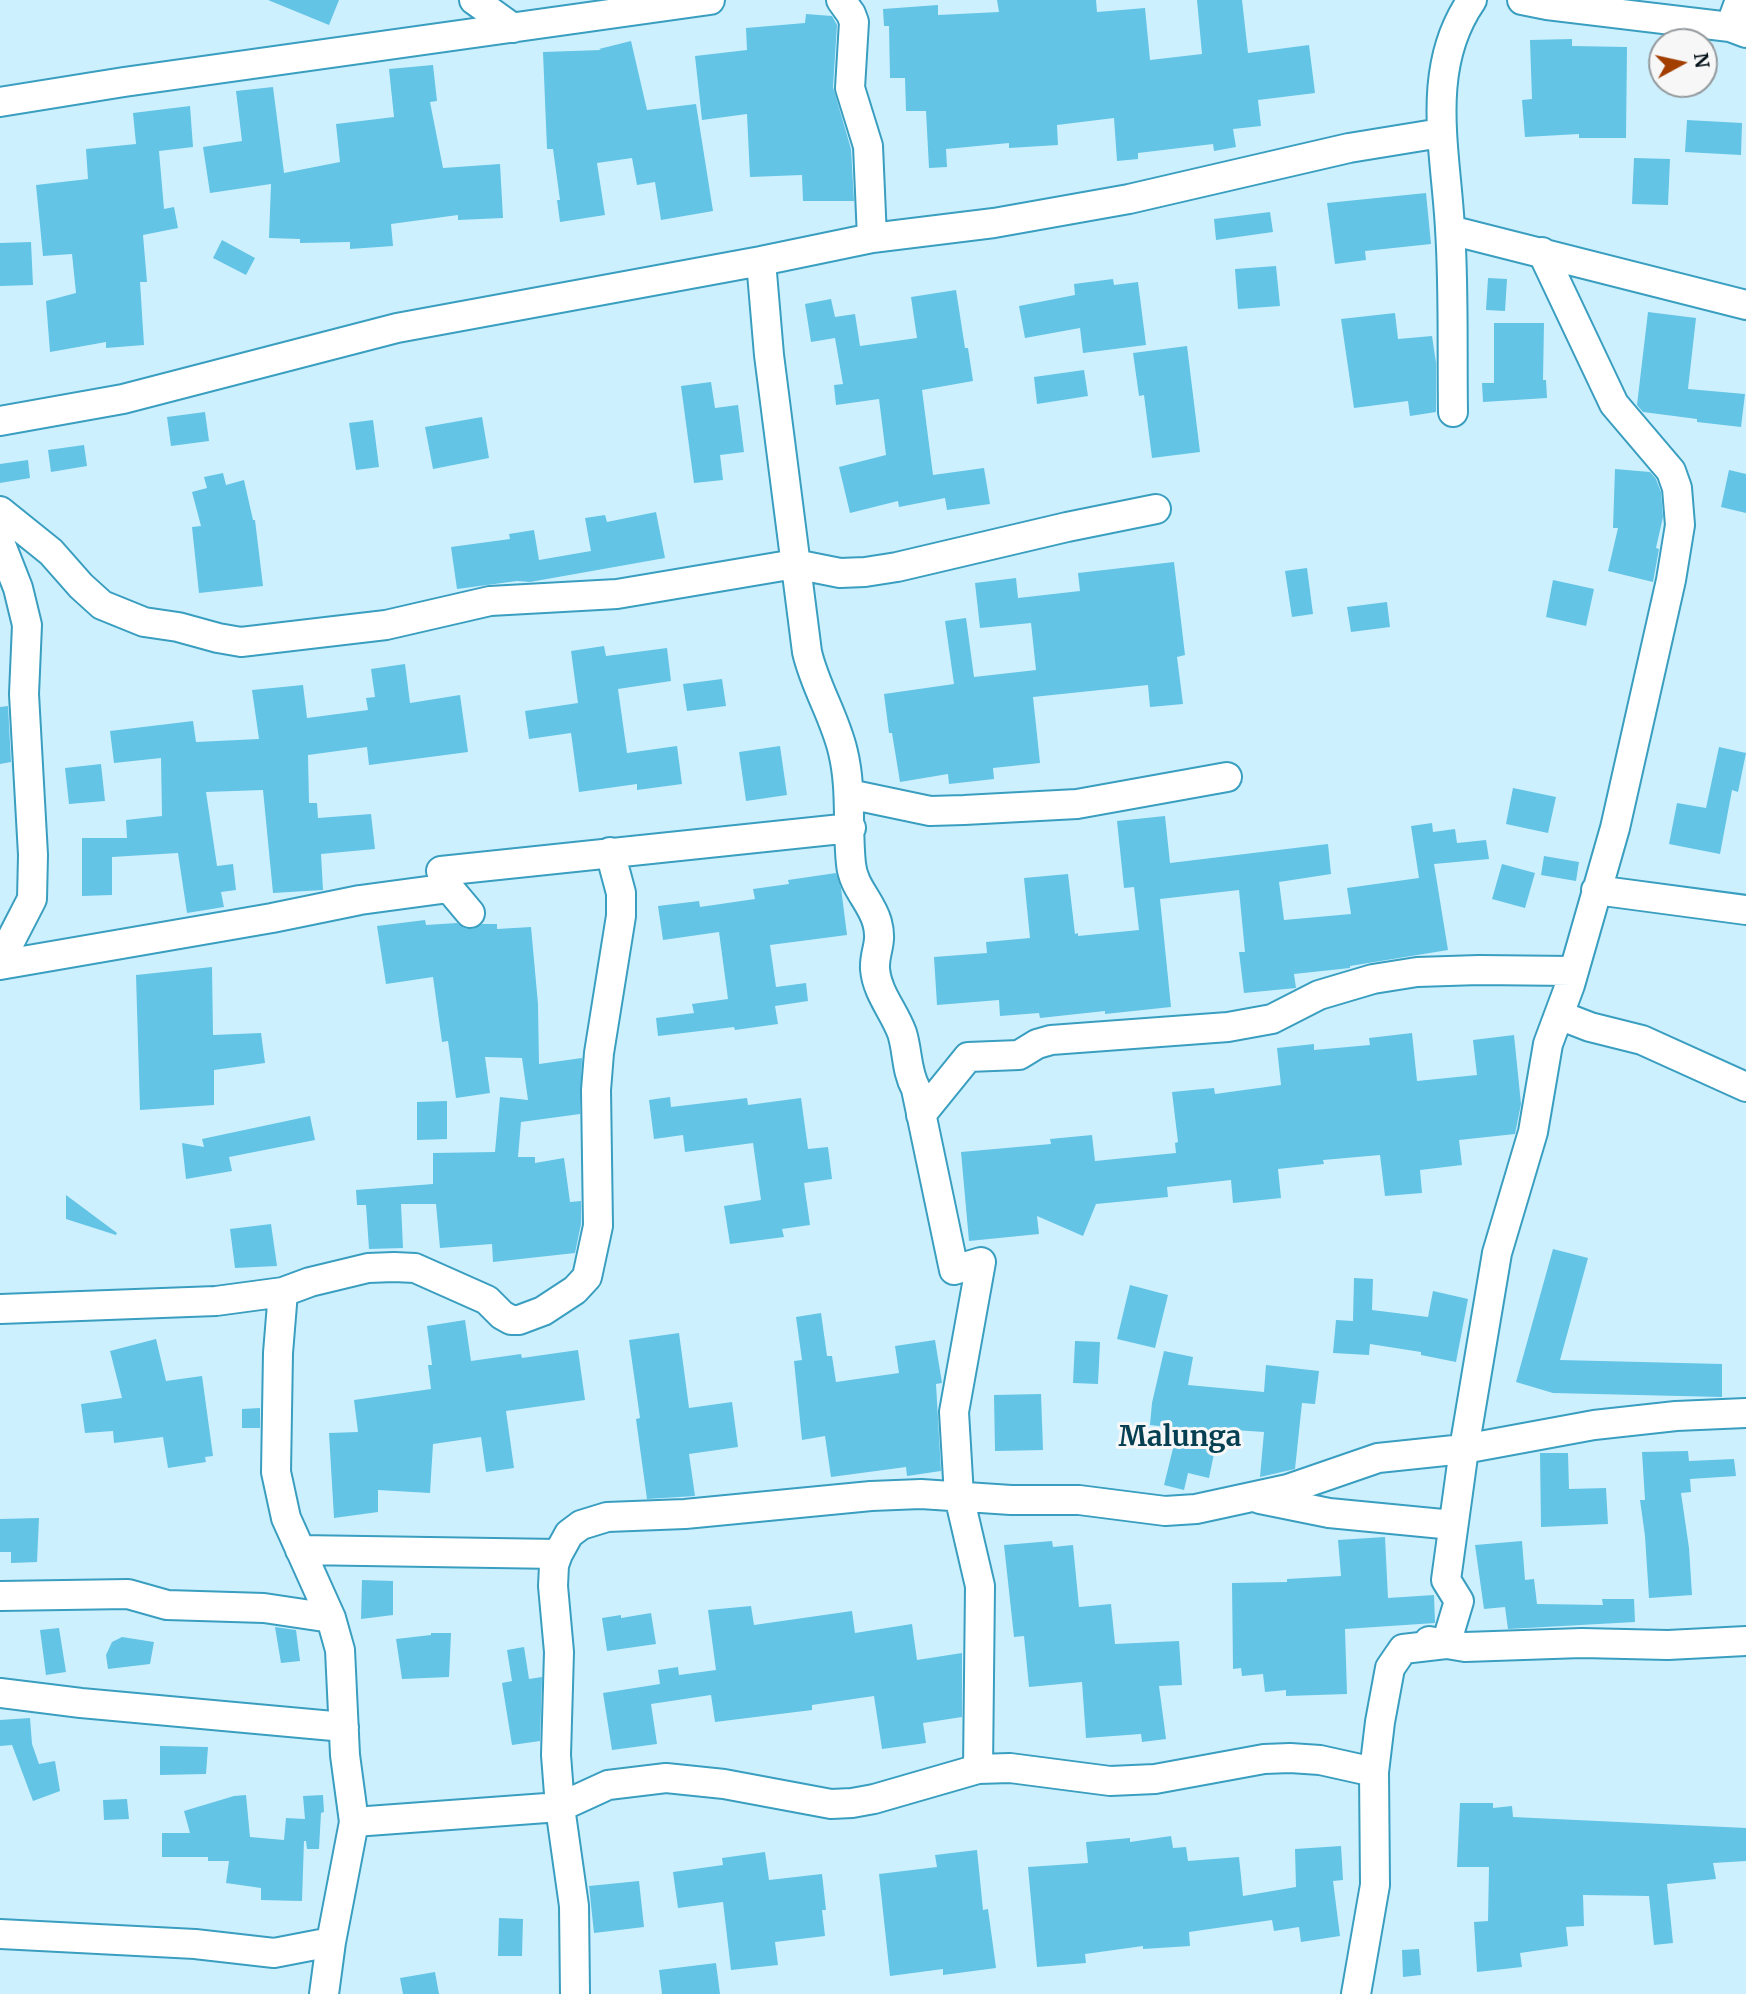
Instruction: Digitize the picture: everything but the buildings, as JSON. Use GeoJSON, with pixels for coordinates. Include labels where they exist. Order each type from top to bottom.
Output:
{"type":"FeatureCollection","features":[{"type":"Feature","properties":{"kind":"street"},"geometry":{"type":"LineString","coordinates":[[474,0],[513,28]]}},
{"type":"Feature","properties":{"kind":"street"},"geometry":{"type":"LineString","coordinates":[[0,102],[234,66],[710,0]]}},
{"type":"Feature","properties":{"kind":"street"},"geometry":{"type":"LineString","coordinates":[[841,0],[854,22],[850,88],[868,146],[872,238]]}},
{"type":"Feature","properties":{"kind":"street"},"geometry":{"type":"LineString","coordinates":[[1453,412],[1450,230],[1440,93],[1448,53],[1457,28],[1472,0]]}},
{"type":"Feature","properties":{"kind":"street"},"geometry":{"type":"LineString","coordinates":[[1522,0],[1738,30],[1740,0]]}},
{"type":"Feature","properties":{"kind":"street"},"geometry":{"type":"LineString","coordinates":[[0,421],[123,399],[397,328],[872,238],[994,223],[1129,199],[1349,148],[1441,132]]}},
{"type":"Feature","properties":{"kind":"street"},"geometry":{"type":"LineString","coordinates":[[1450,230],[1746,305]]}},
{"type":"Feature","properties":{"kind":"street"},"geometry":{"type":"LineString","coordinates":[[1446,1644],[1459,1601],[1446,1580],[1453,1525],[1497,1253],[1533,1132],[1548,1044],[1615,828],[1671,580],[1680,525],[1677,488],[1671,471],[1614,404],[1542,252]]}},
{"type":"Feature","properties":{"kind":"street"},"geometry":{"type":"LineString","coordinates":[[761,261],[769,355],[795,564],[812,673],[837,729],[844,755],[849,794],[852,873],[875,916],[880,934],[875,965],[879,986],[902,1032],[909,1077],[916,1089],[954,1270],[981,1262],[953,1430],[959,1496],[981,1586],[978,1769]]}},
{"type":"Feature","properties":{"kind":"street"},"geometry":{"type":"LineString","coordinates":[[0,512],[51,552],[102,605],[144,622],[241,642],[386,625],[490,601],[617,594],[795,564],[841,573],[875,570],[1156,509]]}},
{"type":"Feature","properties":{"kind":"street"},"geometry":{"type":"LineString","coordinates":[[0,542],[18,588],[27,625],[24,694],[33,855],[32,899],[0,963]]}},
{"type":"Feature","properties":{"kind":"street"},"geometry":{"type":"LineString","coordinates":[[849,794],[930,811],[964,810],[1077,804],[1227,777]]}},
{"type":"Feature","properties":{"kind":"street"},"geometry":{"type":"LineString","coordinates":[[470,914],[449,888],[440,871],[851,828]]}},
{"type":"Feature","properties":{"kind":"street"},"geometry":{"type":"LineString","coordinates":[[0,1309],[216,1301],[283,1292],[310,1282],[368,1268],[415,1269],[487,1300],[506,1318],[519,1320],[543,1311],[575,1290],[587,1277],[598,1226],[596,1090],[599,1053],[621,915],[621,893],[610,852]]}},
{"type":"Feature","properties":{"kind":"street"},"geometry":{"type":"LineString","coordinates":[[0,963],[272,918],[360,900],[449,888]]}},
{"type":"Feature","properties":{"kind":"street"},"geometry":{"type":"LineString","coordinates":[[1596,890],[1746,910]]}},
{"type":"Feature","properties":{"kind":"street"},"geometry":{"type":"LineString","coordinates":[[920,1115],[968,1057],[1018,1055],[1037,1044],[1051,1040],[1228,1027],[1272,1019],[1319,995],[1384,977],[1417,972],[1572,971]]}},
{"type":"Feature","properties":{"kind":"street"},"geometry":{"type":"LineString","coordinates":[[1559,1015],[1590,1027],[1642,1040],[1746,1087]]}},
{"type":"Feature","properties":{"kind":"street"},"geometry":{"type":"LineString","coordinates":[[283,1292],[278,1353],[276,1472],[286,1518],[331,1618],[340,1650],[344,1727],[354,1822],[324,1994]]}},
{"type":"Feature","properties":{"kind":"street"},"geometry":{"type":"LineString","coordinates":[[575,1994],[574,1906],[560,1807],[556,1755],[559,1652],[553,1586],[554,1565],[558,1554],[574,1529],[607,1517],[685,1514],[872,1496],[1079,1500],[1165,1511],[1196,1509],[1287,1489],[1378,1458],[1464,1449],[1594,1425],[1676,1416],[1746,1413]]}},
{"type":"Feature","properties":{"kind":"street"},"geometry":{"type":"LineString","coordinates":[[1250,1497],[1329,1513],[1453,1525]]}},
{"type":"Feature","properties":{"kind":"street"},"geometry":{"type":"LineString","coordinates":[[300,1550],[558,1554]]}},
{"type":"Feature","properties":{"kind":"street"},"geometry":{"type":"LineString","coordinates":[[0,1597],[128,1594],[167,1605],[264,1608],[331,1618]]}},
{"type":"Feature","properties":{"kind":"street"},"geometry":{"type":"LineString","coordinates":[[1354,1994],[1375,1885],[1374,1772],[1380,1722],[1390,1668],[1403,1649],[1446,1644],[1465,1647],[1582,1643],[1668,1645],[1746,1641]]}},
{"type":"Feature","properties":{"kind":"street"},"geometry":{"type":"LineString","coordinates":[[0,1693],[344,1727]]}},
{"type":"Feature","properties":{"kind":"street"},"geometry":{"type":"LineString","coordinates":[[354,1822],[560,1807],[608,1785],[666,1778],[724,1784],[831,1804],[852,1803],[978,1769],[1010,1768],[1110,1781],[1155,1779],[1264,1759],[1290,1758],[1320,1760],[1374,1772]]}},
{"type":"Feature","properties":{"kind":"street"},"geometry":{"type":"LineString","coordinates":[[0,1934],[195,1944],[274,1953],[331,1942]]}},
{"type":"Feature","properties":{"kind":"district","name":"Malunga"},"geometry":{"type":"Point","coordinates":[1180,1438]}}]}
